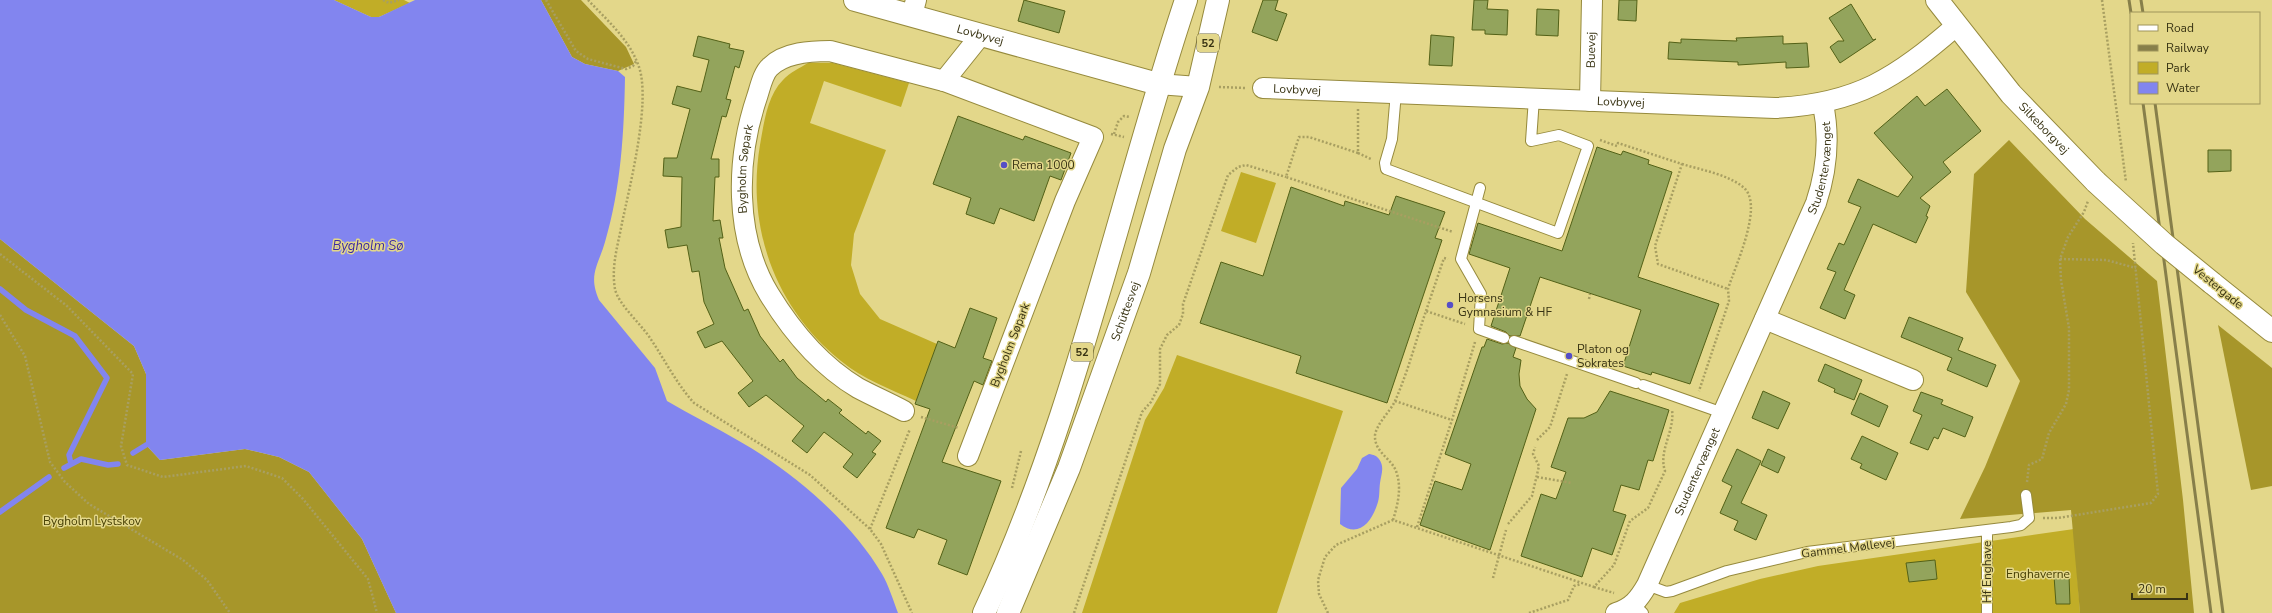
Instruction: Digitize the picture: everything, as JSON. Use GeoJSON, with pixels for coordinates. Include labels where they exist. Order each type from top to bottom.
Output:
{"type":"FeatureCollection","features":[{"type":"Feature","properties":{"kind":"main road","name":"Lovbyvej"},"geometry":{"type":"LineString","coordinates":[[855,0],[914,8],[980,36],[1158,84]]}},
{"type":"Feature","properties":{"kind":"main road","name":"52"},"geometry":{"type":"LineString","coordinates":[[984,613],[1000,579],[1046,461],[1076,372],[1158,84],[1186,0]]}},
{"type":"Feature","properties":{"kind":"main road","name":"Schüttesvej"},"geometry":{"type":"LineString","coordinates":[[1008,613],[1069,468],[1139,274],[1176,149],[1198,87],[1218,0]]}},
{"type":"Feature","properties":{"kind":"main road","name":"Silkeborgvej"},"geometry":{"type":"LineString","coordinates":[[1937,0],[2011,94],[2096,182],[2164,244]]}},
{"type":"Feature","properties":{"kind":"main road","name":"Vestergade"},"geometry":{"type":"LineString","coordinates":[[2164,244],[2272,331]]}},
{"type":"Feature","properties":{"kind":"street","name":"Buevej"},"geometry":{"type":"LineString","coordinates":[[1590,101],[1592,0]]}},
{"type":"Feature","properties":{"kind":"street","name":"Lovbyvej"},"geometry":{"type":"LineString","coordinates":[[1263,88],[1775,108],[1823,104],[1854,95],[1880,83],[1914,62],[1956,26]]}},
{"type":"Feature","properties":{"kind":"street"},"geometry":{"type":"LineString","coordinates":[[944,81],[980,36]]}},
{"type":"Feature","properties":{"kind":"street","name":"Bygholm Søpark"},"geometry":{"type":"LineString","coordinates":[[910,413],[857,387],[821,359],[792,328],[768,293],[752,255],[742,196],[742,162],[753,109],[762,82],[770,67],[788,56],[814,51],[830,52],[944,81],[1093,137],[1065,201],[968,456]]}},
{"type":"Feature","properties":{"kind":"street","name":"Lovbyvej"},"geometry":{"type":"LineString","coordinates":[[1158,84],[1198,87]]}},
{"type":"Feature","properties":{"kind":"street","name":"Studentervænget"},"geometry":{"type":"LineString","coordinates":[[1640,601],[1765,319],[1821,188],[1828,133],[1823,104]]}},
{"type":"Feature","properties":{"kind":"street"},"geometry":{"type":"LineString","coordinates":[[1765,319],[1913,380]]}},
{"type":"Feature","properties":{"kind":"street"},"geometry":{"type":"LineString","coordinates":[[1616,613],[1640,601]]}},
{"type":"Feature","properties":{"kind":"lane"},"geometry":{"type":"LineString","coordinates":[[1396,92],[1392,139],[1385,165],[1386,169],[1558,233],[1588,146],[1559,135],[1531,141],[1534,98]]}},
{"type":"Feature","properties":{"kind":"lane"},"geometry":{"type":"LineString","coordinates":[[1480,188],[1461,259],[1481,294],[1479,329],[1723,413]]}},
{"type":"Feature","properties":{"kind":"lane"},"geometry":{"type":"LineString","coordinates":[[2026,495],[2029,518]]}},
{"type":"Feature","properties":{"kind":"lane","name":"Gammel Møllevej"},"geometry":{"type":"LineString","coordinates":[[1640,601],[1727,571],[1807,552],[2020,525],[2029,518]]}},
{"type":"Feature","properties":{"kind":"lane","name":"Hf Enghave"},"geometry":{"type":"LineString","coordinates":[[1987,530],[1987,613]]}},
{"type":"Feature","properties":{"kind":"path"},"geometry":{"type":"LineString","coordinates":[[383,0],[389,3],[399,0]]}},
{"type":"Feature","properties":{"kind":"path"},"geometry":{"type":"LineString","coordinates":[[546,0],[576,51],[588,59],[626,69],[633,66],[636,61]]}},
{"type":"Feature","properties":{"kind":"path"},"geometry":{"type":"LineString","coordinates":[[588,0],[614,27],[628,45],[639,68],[643,106],[632,177],[614,259],[615,291],[650,337],[680,388],[694,404],[810,475],[870,529],[881,544],[912,613]]}},
{"type":"Feature","properties":{"kind":"path"},"geometry":{"type":"LineString","coordinates":[[2102,0],[2124,162]]}},
{"type":"Feature","properties":{"kind":"path"},"geometry":{"type":"LineString","coordinates":[[1198,87],[1263,88]]}},
{"type":"Feature","properties":{"kind":"path"},"geometry":{"type":"LineString","coordinates":[[1358,153],[1356,132],[1359,91]]}},
{"type":"Feature","properties":{"kind":"path"},"geometry":{"type":"LineString","coordinates":[[1118,135],[1122,136]]}},
{"type":"Feature","properties":{"kind":"path"},"geometry":{"type":"LineString","coordinates":[[1286,177],[1300,137],[1309,137],[1358,153],[1385,165]]}},
{"type":"Feature","properties":{"kind":"path"},"geometry":{"type":"LineString","coordinates":[[1588,146],[1600,140],[1617,146],[1618,143],[1728,179],[1744,187],[1752,202],[1752,215],[1728,289],[1729,301],[1695,403]]}},
{"type":"Feature","properties":{"kind":"path"},"geometry":{"type":"LineString","coordinates":[[1682,164],[1655,246],[1658,264],[1728,289]]}},
{"type":"Feature","properties":{"kind":"path"},"geometry":{"type":"LineString","coordinates":[[1074,613],[1142,412],[1151,402],[1160,384],[1160,349],[1167,335],[1179,325],[1183,304],[1228,175],[1238,167],[1246,165],[1467,236]]}},
{"type":"Feature","properties":{"kind":"path"},"geometry":{"type":"LineString","coordinates":[[2026,495],[2029,465],[2042,459],[2049,433],[2066,404],[2069,390],[2070,328],[2060,280],[2060,259],[2068,237],[2084,212]]}},
{"type":"Feature","properties":{"kind":"path"},"geometry":{"type":"LineString","coordinates":[[0,254],[67,306],[133,374],[122,446],[127,465],[163,477],[246,466],[282,478],[303,499],[368,579],[377,613]]}},
{"type":"Feature","properties":{"kind":"path"},"geometry":{"type":"LineString","coordinates":[[1393,520],[1398,502],[1400,483],[1396,470],[1377,448],[1375,436],[1378,426],[1395,401],[1444,258],[1461,259]]}},
{"type":"Feature","properties":{"kind":"path"},"geometry":{"type":"LineString","coordinates":[[2029,518],[2058,518],[2151,503],[2158,494],[2136,268],[2106,260],[2060,259]]}},
{"type":"Feature","properties":{"kind":"path"},"geometry":{"type":"LineString","coordinates":[[1589,299],[1590,294]]}},
{"type":"Feature","properties":{"kind":"path"},"geometry":{"type":"LineString","coordinates":[[1417,527],[1452,420],[1479,329],[1426,311]]}},
{"type":"Feature","properties":{"kind":"path"},"geometry":{"type":"LineString","coordinates":[[0,315],[25,356],[50,462],[65,482],[89,504],[183,560],[207,580],[230,613]]}},
{"type":"Feature","properties":{"kind":"path"},"geometry":{"type":"LineString","coordinates":[[1537,440],[1550,427],[1572,361]]}},
{"type":"Feature","properties":{"kind":"path"},"geometry":{"type":"LineString","coordinates":[[1594,587],[1614,565],[1630,521],[1648,508],[1665,471],[1662,463],[1672,426],[1672,409],[1676,396]]}},
{"type":"Feature","properties":{"kind":"path"},"geometry":{"type":"LineString","coordinates":[[1395,401],[1452,420]]}},
{"type":"Feature","properties":{"kind":"path"},"geometry":{"type":"LineString","coordinates":[[870,529],[910,413],[977,434]]}},
{"type":"Feature","properties":{"kind":"path"},"geometry":{"type":"LineString","coordinates":[[1508,524],[1532,496],[1539,466],[1533,454],[1535,447]]}},
{"type":"Feature","properties":{"kind":"path"},"geometry":{"type":"LineString","coordinates":[[1537,477],[1572,483]]}},
{"type":"Feature","properties":{"kind":"path"},"geometry":{"type":"LineString","coordinates":[[1328,613],[1319,594],[1318,580],[1325,557],[1336,545],[1393,520],[1640,601]]}},
{"type":"Feature","properties":{"kind":"path"},"geometry":{"type":"LineString","coordinates":[[1493,578],[1498,554],[1506,530]]}},
{"type":"Feature","properties":{"kind":"path"},"geometry":{"type":"LineString","coordinates":[[1530,613],[1568,600],[1574,586],[1580,584],[1594,587]]}},
{"type":"Feature","properties":{"kind":"green space"},"geometry":{"type":"Polygon","coordinates":[[[334,0],[404,0],[410,3],[379,17],[371,17],[334,0]]]}},
{"type":"Feature","properties":{"kind":"green space"},"geometry":{"type":"Polygon","coordinates":[[[541,0],[581,0],[626,47],[634,64],[618,71],[585,64],[572,57],[541,0]]]}},
{"type":"Feature","properties":{"kind":"green space"},"geometry":{"type":"Polygon","coordinates":[[[808,63],[833,63],[909,83],[901,107],[824,81],[810,123],[886,150],[854,234],[851,265],[860,294],[880,319],[937,344],[916,401],[858,373],[841,361],[818,340],[799,316],[783,291],[770,264],[762,235],[757,206],[757,176],[763,128],[767,110],[773,94],[778,86],[795,70],[808,63]]]}},
{"type":"Feature","properties":{"kind":"green space"},"geometry":{"type":"Polygon","coordinates":[[[2009,140],[2085,219],[2157,281],[2183,500],[2194,613],[2080,613],[2071,510],[1960,519],[1985,467],[2020,381],[1966,292],[1974,174],[2009,140]]]}},
{"type":"Feature","properties":{"kind":"green space"},"geometry":{"type":"Polygon","coordinates":[[[1241,172],[1276,183],[1256,243],[1221,231],[1241,172]]]}},
{"type":"Feature","properties":{"kind":"green space","name":"Bygholm Lystskov"},"geometry":{"type":"Polygon","coordinates":[[[0,239],[134,346],[146,374],[146,445],[160,460],[245,449],[279,457],[309,472],[362,539],[396,613],[0,613],[0,239]]]}},
{"type":"Feature","properties":{"kind":"green space"},"geometry":{"type":"Polygon","coordinates":[[[2218,325],[2272,368],[2272,486],[2251,490],[2218,325]]]}},
{"type":"Feature","properties":{"kind":"green space"},"geometry":{"type":"Polygon","coordinates":[[[1177,355],[1343,411],[1277,613],[1082,613],[1145,420],[1164,388],[1177,355]]]}},
{"type":"Feature","properties":{"kind":"green space","name":"Enghaverne"},"geometry":{"type":"Polygon","coordinates":[[[2074,529],[2080,613],[1674,613],[1680,603],[1760,579],[1818,566],[2074,529]]]}},
{"type":"Feature","properties":{"kind":"water","name":"Bygholm Sø"},"geometry":{"type":"Polygon","coordinates":[[[0,0],[334,0],[371,17],[379,17],[415,0],[541,0],[572,57],[585,64],[618,71],[625,77],[621,160],[615,201],[605,242],[594,277],[594,284],[599,300],[655,368],[667,401],[759,453],[799,482],[837,517],[869,554],[882,574],[898,613],[396,613],[362,539],[309,472],[279,457],[245,449],[160,460],[146,445],[146,374],[134,346],[0,239],[0,0]]]}},
{"type":"Feature","properties":{"kind":"water"},"geometry":{"type":"Polygon","coordinates":[[[1369,454],[1377,457],[1382,465],[1378,502],[1371,518],[1367,523],[1358,529],[1347,528],[1340,524],[1341,488],[1357,469],[1362,458],[1369,454]]]}},
{"type":"Feature","properties":{"kind":"building"},"geometry":{"type":"Polygon","coordinates":[[[1024,0],[1065,11],[1059,33],[1018,21],[1024,0]]]}},
{"type":"Feature","properties":{"kind":"building"},"geometry":{"type":"Polygon","coordinates":[[[1263,0],[1278,0],[1275,10],[1287,14],[1277,41],[1252,32],[1263,0]]]}},
{"type":"Feature","properties":{"kind":"building"},"geometry":{"type":"Polygon","coordinates":[[[1474,0],[1488,0],[1487,9],[1508,10],[1507,35],[1485,34],[1485,30],[1472,30],[1474,0]]]}},
{"type":"Feature","properties":{"kind":"building"},"geometry":{"type":"Polygon","coordinates":[[[1619,0],[1637,0],[1636,21],[1618,20],[1619,0]]]}},
{"type":"Feature","properties":{"kind":"building"},"geometry":{"type":"Polygon","coordinates":[[[1851,4],[1873,40],[1876,39],[1840,63],[1830,47],[1838,41],[1844,41],[1829,18],[1851,4]]]}},
{"type":"Feature","properties":{"kind":"building"},"geometry":{"type":"Polygon","coordinates":[[[1537,9],[1559,10],[1558,36],[1536,35],[1537,9]]]}},
{"type":"Feature","properties":{"kind":"building"},"geometry":{"type":"Polygon","coordinates":[[[1431,35],[1454,37],[1452,66],[1429,65],[1431,35]]]}},
{"type":"Feature","properties":{"kind":"building"},"geometry":{"type":"Polygon","coordinates":[[[698,36],[730,44],[729,48],[744,51],[739,68],[735,66],[726,99],[731,100],[726,117],[722,116],[711,159],[719,159],[719,177],[715,177],[713,221],[720,220],[723,238],[719,238],[725,268],[744,311],[748,309],[760,336],[780,362],[783,359],[797,378],[826,402],[828,399],[842,410],[839,413],[866,434],[868,431],[881,441],[872,452],[876,454],[857,478],[843,467],[853,454],[824,432],[807,453],[792,441],[804,426],[766,395],[749,407],[738,393],[753,381],[722,341],[705,348],[697,332],[714,324],[704,302],[699,271],[692,272],[687,245],[668,248],[665,230],[681,227],[682,177],[663,176],[664,158],[677,158],[690,109],[672,104],[677,86],[701,92],[709,60],[693,56],[698,36]]]}},
{"type":"Feature","properties":{"kind":"building"},"geometry":{"type":"Polygon","coordinates":[[[1783,36],[1783,44],[1807,43],[1809,67],[1786,68],[1786,62],[1738,65],[1738,62],[1668,59],[1669,42],[1681,43],[1681,39],[1737,41],[1736,38],[1783,36]]]}},
{"type":"Feature","properties":{"kind":"building"},"geometry":{"type":"Polygon","coordinates":[[[1947,89],[1981,131],[1943,162],[1951,172],[1920,198],[1930,206],[1926,216],[1928,217],[1916,243],[1873,224],[1844,290],[1855,295],[1845,319],[1820,308],[1836,272],[1827,269],[1839,243],[1844,245],[1861,207],[1848,202],[1858,179],[1898,197],[1913,177],[1874,133],[1917,96],[1925,106],[1947,89]]]}},
{"type":"Feature","properties":{"kind":"building","name":"Rema 1000"},"geometry":{"type":"Polygon","coordinates":[[[958,116],[1023,140],[1025,136],[1071,153],[1061,180],[1050,176],[1034,221],[1000,208],[994,224],[966,214],[971,198],[933,184],[958,116]]]}},
{"type":"Feature","properties":{"kind":"building"},"geometry":{"type":"Polygon","coordinates":[[[1597,147],[1621,155],[1623,151],[1649,160],[1648,164],[1672,172],[1638,277],[1719,304],[1690,384],[1652,372],[1651,375],[1623,366],[1641,310],[1540,277],[1520,336],[1510,336],[1506,332],[1491,326],[1510,268],[1469,254],[1478,223],[1562,251],[1597,147]]]}},
{"type":"Feature","properties":{"kind":"building"},"geometry":{"type":"Polygon","coordinates":[[[2208,150],[2231,150],[2231,171],[2208,172],[2208,150]]]}},
{"type":"Feature","properties":{"kind":"building"},"geometry":{"type":"Polygon","coordinates":[[[1291,187],[1344,206],[1345,201],[1389,215],[1396,196],[1445,212],[1435,238],[1442,240],[1387,403],[1296,373],[1301,356],[1200,323],[1221,262],[1263,276],[1291,187]]]}},
{"type":"Feature","properties":{"kind":"building"},"geometry":{"type":"Polygon","coordinates":[[[970,308],[997,318],[983,358],[992,361],[983,385],[974,381],[942,462],[1001,481],[967,575],[938,564],[947,540],[918,529],[914,538],[886,528],[930,409],[915,404],[938,341],[955,348],[970,308]]]}},
{"type":"Feature","properties":{"kind":"building"},"geometry":{"type":"Polygon","coordinates":[[[1909,317],[1963,338],[1958,350],[1996,365],[1987,387],[1947,370],[1952,358],[1901,337],[1909,317]]]}},
{"type":"Feature","properties":{"kind":"building"},"geometry":{"type":"Polygon","coordinates":[[[1487,339],[1502,344],[1508,343],[1516,348],[1513,357],[1521,360],[1519,374],[1520,386],[1527,399],[1536,409],[1490,550],[1420,525],[1435,481],[1462,490],[1471,464],[1445,454],[1482,347],[1484,347],[1487,339]]]}},
{"type":"Feature","properties":{"kind":"building"},"geometry":{"type":"Polygon","coordinates":[[[1825,364],[1862,380],[1854,400],[1834,392],[1835,389],[1818,381],[1825,364]]]}},
{"type":"Feature","properties":{"kind":"building"},"geometry":{"type":"Polygon","coordinates":[[[1610,391],[1669,410],[1653,461],[1648,460],[1639,490],[1621,485],[1613,511],[1626,515],[1612,555],[1592,548],[1582,577],[1521,556],[1541,494],[1556,499],[1566,472],[1551,467],[1568,418],[1584,418],[1597,412],[1610,391]]]}},
{"type":"Feature","properties":{"kind":"building"},"geometry":{"type":"Polygon","coordinates":[[[1763,391],[1790,403],[1778,429],[1752,418],[1763,391]]]}},
{"type":"Feature","properties":{"kind":"building"},"geometry":{"type":"Polygon","coordinates":[[[1921,392],[1943,400],[1941,404],[1973,417],[1965,437],[1943,428],[1938,439],[1934,437],[1928,450],[1910,443],[1922,415],[1913,411],[1921,392]]]}},
{"type":"Feature","properties":{"kind":"building"},"geometry":{"type":"Polygon","coordinates":[[[1860,393],[1888,406],[1879,427],[1851,414],[1860,393]]]}},
{"type":"Feature","properties":{"kind":"building"},"geometry":{"type":"Polygon","coordinates":[[[1862,436],[1898,453],[1886,480],[1860,468],[1862,464],[1851,459],[1862,436]]]}},
{"type":"Feature","properties":{"kind":"building"},"geometry":{"type":"Polygon","coordinates":[[[1737,449],[1761,461],[1741,503],[1767,515],[1756,540],[1734,530],[1738,521],[1720,513],[1732,486],[1722,481],[1737,449]]]}},
{"type":"Feature","properties":{"kind":"building"},"geometry":{"type":"Polygon","coordinates":[[[1768,449],[1785,457],[1778,473],[1761,465],[1768,449]]]}},
{"type":"Feature","properties":{"kind":"building"},"geometry":{"type":"Polygon","coordinates":[[[1935,560],[1937,579],[1909,582],[1906,563],[1935,560]]]}},
{"type":"Feature","properties":{"kind":"building"},"geometry":{"type":"Polygon","coordinates":[[[2054,576],[2069,576],[2070,604],[2056,604],[2054,576]]]}},
{"type":"Feature","properties":{"kind":"waterway"},"geometry":{"type":"LineString","coordinates":[[0,289],[26,310],[75,336],[107,378],[69,455],[71,464]]}},
{"type":"Feature","properties":{"kind":"waterway"},"geometry":{"type":"LineString","coordinates":[[133,453],[146,445]]}},
{"type":"Feature","properties":{"kind":"waterway"},"geometry":{"type":"LineString","coordinates":[[64,468],[81,459],[108,465],[118,464]]}},
{"type":"Feature","properties":{"kind":"waterway"},"geometry":{"type":"LineString","coordinates":[[0,512],[49,477]]}},
{"type":"Feature","properties":{"kind":"railway"},"geometry":{"type":"LineString","coordinates":[[2129,0],[2131,12]]}},
{"type":"Feature","properties":{"kind":"railway"},"geometry":{"type":"LineString","coordinates":[[2141,0],[2143,12]]}},
{"type":"Feature","properties":{"kind":"railway"},"geometry":{"type":"LineString","coordinates":[[2143,104],[2211,613]]}},
{"type":"Feature","properties":{"kind":"railway"},"geometry":{"type":"LineString","coordinates":[[2155,104],[2223,613]]}},
{"type":"Feature","properties":{"kind":"place","name":"Rema 1000"},"geometry":{"type":"Point","coordinates":[1004,165]}},
{"type":"Feature","properties":{"kind":"place","name":"Horsens Gymnasium & HF"},"geometry":{"type":"Point","coordinates":[1450,305]}},
{"type":"Feature","properties":{"kind":"place","name":"Platon og Sokrates"},"geometry":{"type":"Point","coordinates":[1569,356]}}]}
